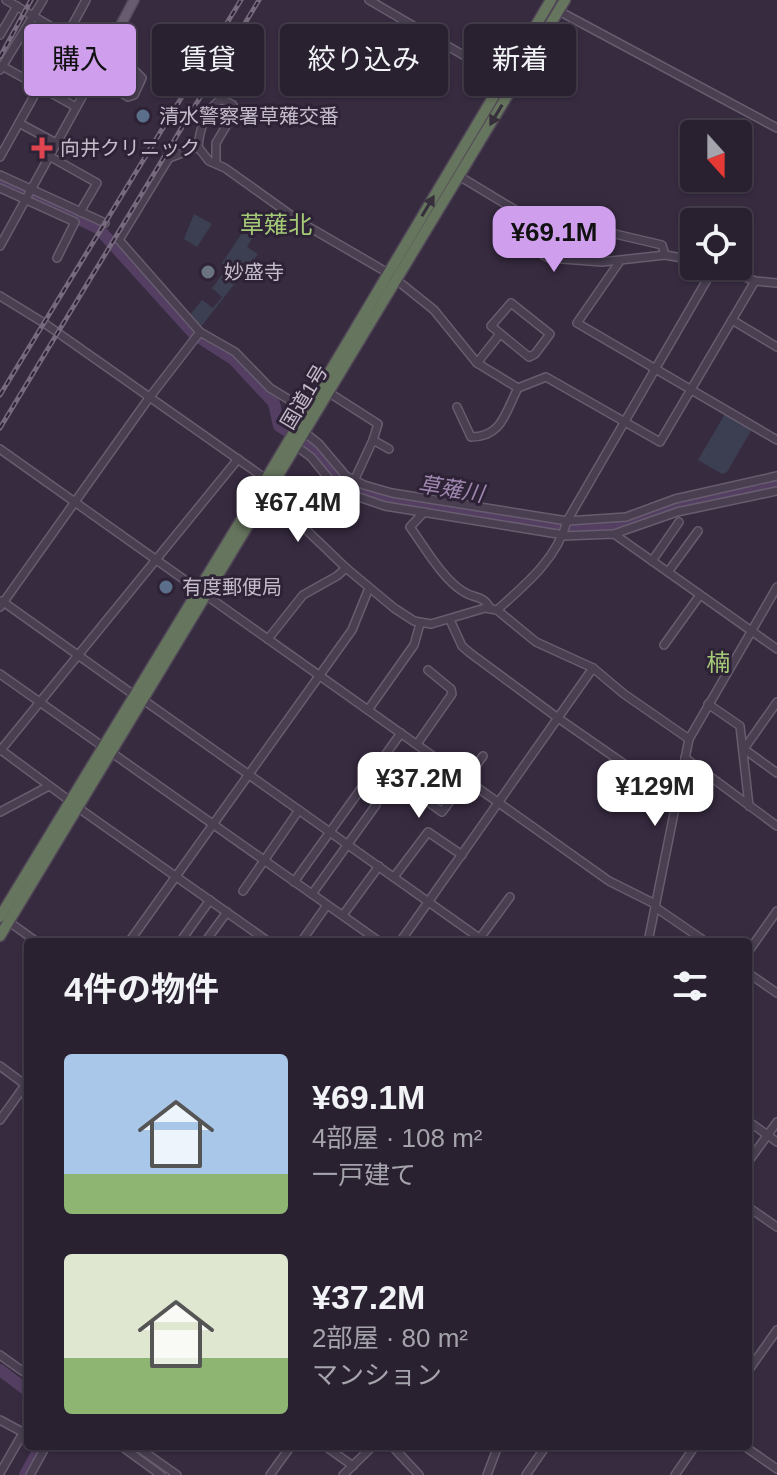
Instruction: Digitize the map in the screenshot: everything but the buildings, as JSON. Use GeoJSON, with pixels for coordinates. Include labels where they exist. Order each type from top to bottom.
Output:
{"type":"FeatureCollection","features":[{"type":"Feature","properties":{"kind":"highway","name":"国道1号"},"geometry":{"type":"LineString","coordinates":[[540,24],[553,5],[565,0]]}},
{"type":"Feature","properties":{"kind":"highway","name":"国道1号"},"geometry":{"type":"LineString","coordinates":[[0,936],[2,917],[202,592],[306,410],[459,176],[553,5]]}},
{"type":"Feature","properties":{"kind":"highway","name":"国道1号"},"geometry":{"type":"LineString","coordinates":[[202,592],[268,493],[328,392],[494,96]]}},
{"type":"Feature","properties":{"kind":"main road"},"geometry":{"type":"LineString","coordinates":[[123,24],[134,0]]}},
{"type":"Feature","properties":{"kind":"street"},"geometry":{"type":"LineString","coordinates":[[6,0],[47,24]]}},
{"type":"Feature","properties":{"kind":"street"},"geometry":{"type":"LineString","coordinates":[[24,80],[1,68],[43,0]]}},
{"type":"Feature","properties":{"kind":"street"},"geometry":{"type":"LineString","coordinates":[[73,24],[86,0]]}},
{"type":"Feature","properties":{"kind":"street"},"geometry":{"type":"LineString","coordinates":[[369,0],[464,56]]}},
{"type":"Feature","properties":{"kind":"street"},"geometry":{"type":"LineString","coordinates":[[0,35],[16,4]]}},
{"type":"Feature","properties":{"kind":"street"},"geometry":{"type":"LineString","coordinates":[[553,5],[777,128]]}},
{"type":"Feature","properties":{"kind":"street"},"geometry":{"type":"LineString","coordinates":[[108,59],[133,69],[142,78],[134,95],[128,97],[118,92],[115,86],[117,71],[108,59]]}},
{"type":"Feature","properties":{"kind":"street"},"geometry":{"type":"LineString","coordinates":[[0,157],[34,96]]}},
{"type":"Feature","properties":{"kind":"street"},"geometry":{"type":"LineString","coordinates":[[56,96],[76,107]]}},
{"type":"Feature","properties":{"kind":"street"},"geometry":{"type":"LineString","coordinates":[[0,246],[3,232],[26,200],[83,96]]}},
{"type":"Feature","properties":{"kind":"street"},"geometry":{"type":"LineString","coordinates":[[216,163],[216,143],[235,111],[228,101],[221,99],[200,128],[198,147],[203,156],[302,223],[392,277],[434,310],[477,363],[518,388]]}},
{"type":"Feature","properties":{"kind":"street"},"geometry":{"type":"LineString","coordinates":[[19,123],[56,143]]}},
{"type":"Feature","properties":{"kind":"street"},"geometry":{"type":"LineString","coordinates":[[198,147],[169,158],[119,240],[200,332],[235,352],[270,388],[306,410]]}},
{"type":"Feature","properties":{"kind":"street"},"geometry":{"type":"LineString","coordinates":[[49,156],[97,183],[80,212]]}},
{"type":"Feature","properties":{"kind":"street"},"geometry":{"type":"LineString","coordinates":[[0,175],[105,223]]}},
{"type":"Feature","properties":{"kind":"street"},"geometry":{"type":"LineString","coordinates":[[459,176],[517,211],[662,245],[665,255]]}},
{"type":"Feature","properties":{"kind":"street"},"geometry":{"type":"LineString","coordinates":[[0,188],[75,222],[57,258]]}},
{"type":"Feature","properties":{"kind":"street"},"geometry":{"type":"LineString","coordinates":[[517,211],[543,255],[549,258],[588,262],[665,255],[680,258]]}},
{"type":"Feature","properties":{"kind":"street"},"geometry":{"type":"LineString","coordinates":[[620,261],[577,323],[777,440]]}},
{"type":"Feature","properties":{"kind":"street"},"geometry":{"type":"LineString","coordinates":[[0,296],[44,323],[266,479],[268,493],[346,568],[394,608],[420,624],[493,609],[539,571],[563,535],[567,521],[624,421],[708,280]]}},
{"type":"Feature","properties":{"kind":"street"},"geometry":{"type":"LineString","coordinates":[[752,280],[777,283]]}},
{"type":"Feature","properties":{"kind":"street"},"geometry":{"type":"LineString","coordinates":[[457,407],[471,437],[484,437],[496,430],[518,388],[546,377],[660,442],[755,281]]}},
{"type":"Feature","properties":{"kind":"street"},"geometry":{"type":"LineString","coordinates":[[511,303],[550,334],[535,354],[529,357],[500,334],[491,326],[511,303]]}},
{"type":"Feature","properties":{"kind":"street"},"geometry":{"type":"LineString","coordinates":[[732,320],[777,347]]}},
{"type":"Feature","properties":{"kind":"street"},"geometry":{"type":"LineString","coordinates":[[200,332],[1,603],[479,938]]}},
{"type":"Feature","properties":{"kind":"street"},"geometry":{"type":"LineString","coordinates":[[477,363],[500,334]]}},
{"type":"Feature","properties":{"kind":"street"},"geometry":{"type":"LineString","coordinates":[[328,392],[378,424],[354,481]]}},
{"type":"Feature","properties":{"kind":"street"},"geometry":{"type":"LineString","coordinates":[[304,432],[319,444],[340,471],[354,481],[382,491],[567,521],[626,517],[675,499],[777,476]]}},
{"type":"Feature","properties":{"kind":"street"},"geometry":{"type":"LineString","coordinates":[[373,440],[389,449]]}},
{"type":"Feature","properties":{"kind":"street"},"geometry":{"type":"LineString","coordinates":[[296,446],[318,463],[330,480],[347,493],[385,506],[563,535],[614,534],[677,512],[777,491]]}},
{"type":"Feature","properties":{"kind":"street"},"geometry":{"type":"LineString","coordinates":[[0,449],[609,881],[655,906],[700,938]]}},
{"type":"Feature","properties":{"kind":"street"},"geometry":{"type":"LineString","coordinates":[[238,459],[0,751],[263,938]]}},
{"type":"Feature","properties":{"kind":"street"},"geometry":{"type":"LineString","coordinates":[[456,518],[458,505]]}},
{"type":"Feature","properties":{"kind":"street"},"geometry":{"type":"LineString","coordinates":[[424,512],[410,527],[428,554],[464,593],[483,599],[536,642],[593,668],[624,694],[689,739]]}},
{"type":"Feature","properties":{"kind":"street"},"geometry":{"type":"LineString","coordinates":[[652,561],[679,522]]}},
{"type":"Feature","properties":{"kind":"street"},"geometry":{"type":"LineString","coordinates":[[668,572],[698,531]]}},
{"type":"Feature","properties":{"kind":"street"},"geometry":{"type":"LineString","coordinates":[[614,534],[777,649]]}},
{"type":"Feature","properties":{"kind":"street"},"geometry":{"type":"LineString","coordinates":[[268,639],[303,595],[346,568]]}},
{"type":"Feature","properties":{"kind":"street"},"geometry":{"type":"LineString","coordinates":[[649,938],[689,739],[777,587]]}},
{"type":"Feature","properties":{"kind":"street"},"geometry":{"type":"LineString","coordinates":[[132,938],[352,630],[369,588]]}},
{"type":"Feature","properties":{"kind":"street"},"geometry":{"type":"LineString","coordinates":[[664,645],[700,595]]}},
{"type":"Feature","properties":{"kind":"street"},"geometry":{"type":"LineString","coordinates":[[450,620],[462,646],[676,800]]}},
{"type":"Feature","properties":{"kind":"street"},"geometry":{"type":"LineString","coordinates":[[368,710],[414,645],[420,624]]}},
{"type":"Feature","properties":{"kind":"street"},"geometry":{"type":"LineString","coordinates":[[403,938],[593,668]]}},
{"type":"Feature","properties":{"kind":"street"},"geometry":{"type":"LineString","coordinates":[[417,744],[452,694],[451,689],[428,670]]}},
{"type":"Feature","properties":{"kind":"street"},"geometry":{"type":"LineString","coordinates":[[0,674],[375,938]]}},
{"type":"Feature","properties":{"kind":"street"},"geometry":{"type":"LineString","coordinates":[[744,749],[777,702]]}},
{"type":"Feature","properties":{"kind":"street"},"geometry":{"type":"LineString","coordinates":[[708,704],[740,726],[749,806]]}},
{"type":"Feature","properties":{"kind":"street"},"geometry":{"type":"LineString","coordinates":[[294,882],[401,733]]}},
{"type":"Feature","properties":{"kind":"street"},"geometry":{"type":"LineString","coordinates":[[744,749],[777,773]]}},
{"type":"Feature","properties":{"kind":"street"},"geometry":{"type":"LineString","coordinates":[[400,782],[442,812],[483,756]]}},
{"type":"Feature","properties":{"kind":"street"},"geometry":{"type":"LineString","coordinates":[[685,758],[777,826]]}},
{"type":"Feature","properties":{"kind":"street"},"geometry":{"type":"LineString","coordinates":[[417,794],[441,762]]}},
{"type":"Feature","properties":{"kind":"street"},"geometry":{"type":"LineString","coordinates":[[0,812],[49,786]]}},
{"type":"Feature","properties":{"kind":"street"},"geometry":{"type":"LineString","coordinates":[[312,894],[376,805]]}},
{"type":"Feature","properties":{"kind":"street"},"geometry":{"type":"LineString","coordinates":[[243,891],[299,810]]}},
{"type":"Feature","properties":{"kind":"street"},"geometry":{"type":"LineString","coordinates":[[394,877],[428,832],[462,855]]}},
{"type":"Feature","properties":{"kind":"street"},"geometry":{"type":"LineString","coordinates":[[343,915],[379,866]]}},
{"type":"Feature","properties":{"kind":"street"},"geometry":{"type":"LineString","coordinates":[[483,938],[510,897]]}},
{"type":"Feature","properties":{"kind":"street"},"geometry":{"type":"LineString","coordinates":[[183,938],[210,900]]}},
{"type":"Feature","properties":{"kind":"street"},"geometry":{"type":"LineString","coordinates":[[304,938],[327,905]]}},
{"type":"Feature","properties":{"kind":"street"},"geometry":{"type":"LineString","coordinates":[[208,938],[227,912]]}},
{"type":"Feature","properties":{"kind":"street"},"geometry":{"type":"LineString","coordinates":[[752,947],[777,913]]}},
{"type":"Feature","properties":{"kind":"street"},"geometry":{"type":"LineString","coordinates":[[2,917],[31,938]]}},
{"type":"Feature","properties":{"kind":"street"},"geometry":{"type":"LineString","coordinates":[[752,976],[777,993]]}},
{"type":"Feature","properties":{"kind":"street"},"geometry":{"type":"LineString","coordinates":[[0,1066],[24,1082]]}},
{"type":"Feature","properties":{"kind":"street"},"geometry":{"type":"LineString","coordinates":[[0,1120],[24,1088]]}},
{"type":"Feature","properties":{"kind":"street"},"geometry":{"type":"LineString","coordinates":[[752,1156],[777,1122]]}},
{"type":"Feature","properties":{"kind":"street"},"geometry":{"type":"LineString","coordinates":[[752,1124],[777,1142]]}},
{"type":"Feature","properties":{"kind":"street"},"geometry":{"type":"LineString","coordinates":[[752,1210],[777,1227]]}},
{"type":"Feature","properties":{"kind":"street"},"geometry":{"type":"LineString","coordinates":[[752,1365],[777,1330]]}},
{"type":"Feature","properties":{"kind":"street"},"geometry":{"type":"LineString","coordinates":[[0,1355],[24,1372]]}},
{"type":"Feature","properties":{"kind":"street"},"geometry":{"type":"LineString","coordinates":[[0,1431],[2,1421],[24,1433]]}},
{"type":"Feature","properties":{"kind":"street"},"geometry":{"type":"LineString","coordinates":[[0,1473],[24,1437]]}},
{"type":"Feature","properties":{"kind":"street"},"geometry":{"type":"LineString","coordinates":[[30,1475],[44,1450]]}},
{"type":"Feature","properties":{"kind":"street"},"geometry":{"type":"LineString","coordinates":[[127,1450],[161,1475]]}},
{"type":"Feature","properties":{"kind":"street"},"geometry":{"type":"LineString","coordinates":[[142,1450],[177,1475]]}},
{"type":"Feature","properties":{"kind":"street"},"geometry":{"type":"LineString","coordinates":[[270,1475],[288,1450]]}},
{"type":"Feature","properties":{"kind":"street"},"geometry":{"type":"LineString","coordinates":[[331,1450],[353,1466]]}},
{"type":"Feature","properties":{"kind":"street"},"geometry":{"type":"LineString","coordinates":[[343,1475],[369,1450]]}},
{"type":"Feature","properties":{"kind":"street"},"geometry":{"type":"LineString","coordinates":[[396,1450],[419,1475]]}},
{"type":"Feature","properties":{"kind":"street"},"geometry":{"type":"LineString","coordinates":[[487,1475],[496,1450]]}},
{"type":"Feature","properties":{"kind":"street"},"geometry":{"type":"LineString","coordinates":[[526,1475],[543,1450]]}},
{"type":"Feature","properties":{"kind":"street"},"geometry":{"type":"LineString","coordinates":[[675,1475],[692,1450]]}},
{"type":"Feature","properties":{"kind":"street"},"geometry":{"type":"LineString","coordinates":[[750,1450],[777,1469]]}},
{"type":"Feature","properties":{"kind":"shaded area"},"geometry":{"type":"Polygon","coordinates":[[[194,214],[212,224],[197,247],[184,239],[194,214]]]}},
{"type":"Feature","properties":{"kind":"shaded area"},"geometry":{"type":"Polygon","coordinates":[[[248,224],[257,230],[247,247],[258,254],[200,328],[188,317],[202,300],[213,308],[222,297],[212,288],[227,268],[222,263],[248,224]]]}},
{"type":"Feature","properties":{"kind":"shaded area"},"geometry":{"type":"Polygon","coordinates":[[[725,414],[752,429],[727,472],[722,474],[698,460],[725,414]]]}},
{"type":"Feature","properties":{"kind":"waterway","name":"草薙川"},"geometry":{"type":"LineString","coordinates":[[0,182],[98,228],[194,334],[233,359],[274,403],[279,426],[308,444],[335,475],[354,489],[391,500],[574,528],[614,526],[679,503],[734,496],[777,486]]}},
{"type":"Feature","properties":{"kind":"waterway"},"geometry":{"type":"LineString","coordinates":[[0,1370],[24,1388]]}},
{"type":"Feature","properties":{"kind":"waterway"},"geometry":{"type":"LineString","coordinates":[[25,1475],[39,1450]]}},
{"type":"Feature","properties":{"kind":"railway"},"geometry":{"type":"LineString","coordinates":[[0,57],[31,0]]}},
{"type":"Feature","properties":{"kind":"railway"},"geometry":{"type":"LineString","coordinates":[[0,395],[241,0]]}},
{"type":"Feature","properties":{"kind":"railway"},"geometry":{"type":"LineString","coordinates":[[0,428],[259,0]]}},
{"type":"Feature","properties":{"kind":"place","name":"清水警察署草薙交番"},"geometry":{"type":"Point","coordinates":[143,116]}},
{"type":"Feature","properties":{"kind":"place","name":"向井クリニック"},"geometry":{"type":"Point","coordinates":[42,148]}},
{"type":"Feature","properties":{"kind":"place","name":"妙盛寺"},"geometry":{"type":"Point","coordinates":[208,272]}},
{"type":"Feature","properties":{"kind":"place","name":"有度郵便局"},"geometry":{"type":"Point","coordinates":[166,587]}},
{"type":"Feature","properties":{"kind":"district","name":"草薙北"},"geometry":{"type":"Point","coordinates":[276,224]}},
{"type":"Feature","properties":{"kind":"district","name":"楠"},"geometry":{"type":"Point","coordinates":[718,662]}}]}
